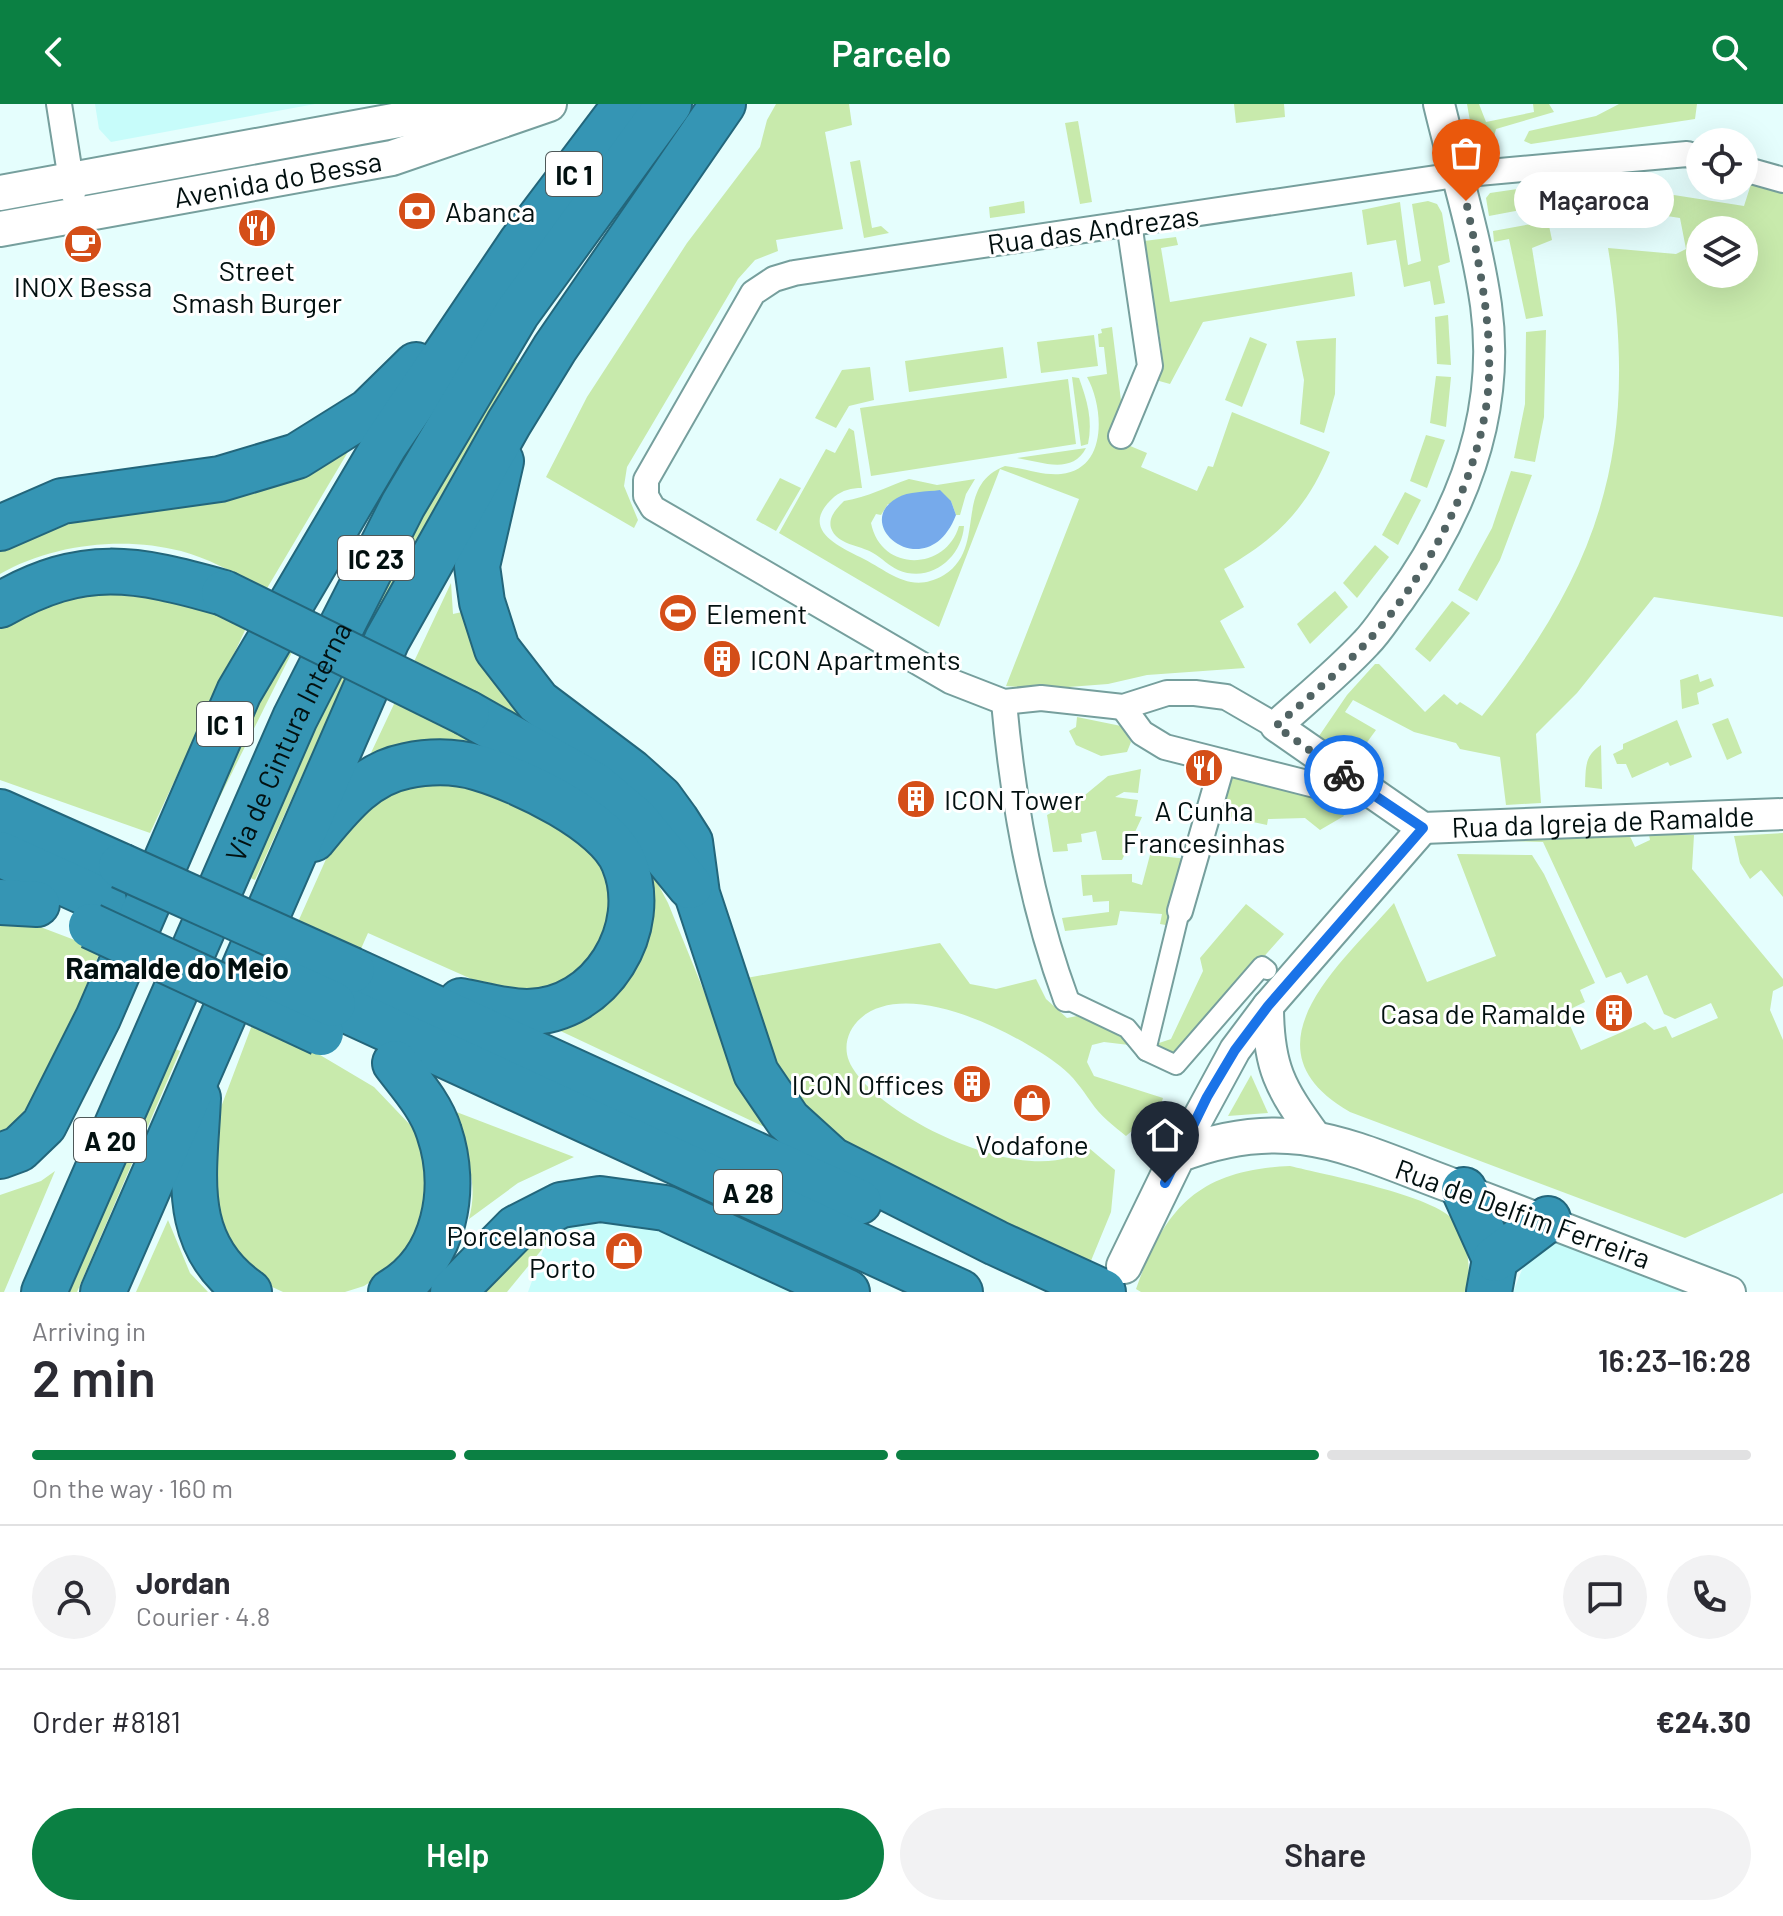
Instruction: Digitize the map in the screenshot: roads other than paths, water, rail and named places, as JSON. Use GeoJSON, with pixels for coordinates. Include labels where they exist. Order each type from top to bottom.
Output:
{"type":"FeatureCollection","features":[{"type":"Feature","properties":{"kind":"highway","name":"IC 1"},"geometry":{"type":"LineString","coordinates":[[0,1156],[19,1149],[44,1125],[98,1018],[239,692],[384,446],[458,332],[626,104]]}},
{"type":"Feature","properties":{"kind":"highway","name":"Via de Cintura Interna"},"geometry":{"type":"LineString","coordinates":[[44,1292],[295,718],[403,505],[517,313],[669,104]]}},
{"type":"Feature","properties":{"kind":"highway","name":"Via de Cintura Interna"},"geometry":{"type":"LineString","coordinates":[[103,1292],[387,640],[509,423],[632,234],[723,104]]}},
{"type":"Feature","properties":{"kind":"highway"},"geometry":{"type":"LineString","coordinates":[[0,528],[62,501],[220,479],[257,471],[297,456],[369,411],[400,384],[431,347],[458,332]]}},
{"type":"Feature","properties":{"kind":"highway"},"geometry":{"type":"LineString","coordinates":[[509,423],[477,566],[482,602],[497,649],[554,718],[631,772],[660,798],[690,842],[697,894],[756,1073],[788,1120],[832,1160],[1086,1282]]}},
{"type":"Feature","properties":{"kind":"highway"},"geometry":{"type":"LineString","coordinates":[[0,605],[24,592],[71,575],[116,569],[152,573],[224,593],[467,713],[606,794],[636,820],[697,894]]}},
{"type":"Feature","properties":{"kind":"highway"},"geometry":{"type":"LineString","coordinates":[[281,878],[364,783],[404,766],[444,762],[479,768],[542,795],[594,826],[624,861],[633,904],[625,942],[614,963],[587,991],[558,1006],[528,1012],[394,988]]}},
{"type":"Feature","properties":{"kind":"highway"},"geometry":{"type":"LineString","coordinates":[[0,812],[106,898]]}},
{"type":"Feature","properties":{"kind":"highway"},"geometry":{"type":"LineString","coordinates":[[0,854],[106,898],[336,1002],[395,1063],[423,1099],[439,1130],[448,1171],[448,1211],[433,1247],[404,1284],[391,1292]]}},
{"type":"Feature","properties":{"kind":"highway"},"geometry":{"type":"LineString","coordinates":[[12,897],[106,898]]}},
{"type":"Feature","properties":{"kind":"highway","name":"A 28"},"geometry":{"type":"LineString","coordinates":[[106,898],[962,1279]]}},
{"type":"Feature","properties":{"kind":"highway","name":"A 28"},"geometry":{"type":"LineString","coordinates":[[336,1002],[394,988],[962,1279]]}},
{"type":"Feature","properties":{"kind":"highway"},"geometry":{"type":"LineString","coordinates":[[395,1063],[670,1181]]}},
{"type":"Feature","properties":{"kind":"highway"},"geometry":{"type":"LineString","coordinates":[[198,1070],[194,1186],[198,1228],[220,1265],[249,1292]]}},
{"type":"Feature","properties":{"kind":"highway","name":"A 28"},"geometry":{"type":"LineString","coordinates":[[428,1292],[461,1253],[509,1208],[559,1180],[601,1176],[670,1181],[864,1284],[962,1279],[1086,1282]]}},
{"type":"Feature","properties":{"kind":"highway"},"geometry":{"type":"LineString","coordinates":[[1464,1190],[1492,1276],[1548,1219]]}},
{"type":"Feature","properties":{"kind":"highway"},"geometry":{"type":"LineString","coordinates":[[453,1292],[516,1228],[561,1205],[600,1199],[665,1208],[864,1284]]}},
{"type":"Feature","properties":{"kind":"main road","name":"Avenida do Bessa"},"geometry":{"type":"LineString","coordinates":[[0,193],[330,131],[342,132],[443,107],[486,104]]}},
{"type":"Feature","properties":{"kind":"main road","name":"Avenida do Bessa"},"geometry":{"type":"LineString","coordinates":[[0,229],[392,158],[549,104]]}},
{"type":"Feature","properties":{"kind":"main road","name":"Rua de Delfim Ferreira"},"geometry":{"type":"LineString","coordinates":[[1178,1155],[1220,1139],[1254,1134],[1315,1136],[1464,1190]]}},
{"type":"Feature","properties":{"kind":"main road"},"geometry":{"type":"LineString","coordinates":[[1086,1282],[1178,1155]]}},
{"type":"Feature","properties":{"kind":"street"},"geometry":{"type":"LineString","coordinates":[[59,104],[77,215]]}},
{"type":"Feature","properties":{"kind":"street"},"geometry":{"type":"LineString","coordinates":[[330,131],[364,116],[381,104]]}},
{"type":"Feature","properties":{"kind":"street"},"geometry":{"type":"LineString","coordinates":[[1276,726],[1368,641],[1442,535],[1473,464],[1483,424],[1489,377],[1486,307],[1466,201],[1456,175],[1439,104]]}},
{"type":"Feature","properties":{"kind":"street","name":"Rua das Andrezas"},"geometry":{"type":"LineString","coordinates":[[1004,702],[950,681],[653,508],[646,496],[646,480],[753,293],[774,279],[1129,223],[1456,175],[1686,154]]}},
{"type":"Feature","properties":{"kind":"street"},"geometry":{"type":"LineString","coordinates":[[1758,173],[1783,180]]}},
{"type":"Feature","properties":{"kind":"street"},"geometry":{"type":"LineString","coordinates":[[1121,436],[1150,366],[1129,223]]}},
{"type":"Feature","properties":{"kind":"street"},"geometry":{"type":"LineString","coordinates":[[1178,1155],[1235,1050],[1268,1006],[1423,828],[1276,726],[1226,697],[1167,693],[1123,707],[1041,698],[1004,702],[1010,764],[1031,879],[1050,956],[1066,999],[1127,1028],[1146,1051],[1176,1065],[1262,966],[1267,970]]}},
{"type":"Feature","properties":{"kind":"street"},"geometry":{"type":"LineString","coordinates":[[1123,707],[1142,733],[1165,747],[1315,785],[1342,774]]}},
{"type":"Feature","properties":{"kind":"street"},"geometry":{"type":"LineString","coordinates":[[1146,1051],[1180,911],[1223,762]]}},
{"type":"Feature","properties":{"kind":"street","name":"Rua da Igreja de Ramalde"},"geometry":{"type":"LineString","coordinates":[[1423,828],[1783,814]]}},
{"type":"Feature","properties":{"kind":"street"},"geometry":{"type":"LineString","coordinates":[[1268,1006],[1268,1037],[1278,1080],[1315,1136]]}},
{"type":"Feature","properties":{"kind":"street","name":"Rua de Delfim Ferreira"},"geometry":{"type":"LineString","coordinates":[[1464,1190],[1548,1219],[1730,1292]]}},
{"type":"Feature","properties":{"kind":"water"},"geometry":{"type":"Polygon","coordinates":[[[940,490],[951,501],[956,515],[943,536],[928,547],[912,549],[898,544],[887,534],[882,522],[885,509],[897,498],[940,490]]]}},
{"type":"Feature","properties":{"kind":"place","name":"Maçaroca"},"geometry":{"type":"Point","coordinates":[1466,201]}},
{"type":"Feature","properties":{"kind":"place","name":"Abanca"},"geometry":{"type":"Point","coordinates":[417,211]}},
{"type":"Feature","properties":{"kind":"place","name":"Street Smash Burger"},"geometry":{"type":"Point","coordinates":[257,228]}},
{"type":"Feature","properties":{"kind":"place","name":"INOX Bessa"},"geometry":{"type":"Point","coordinates":[83,244]}},
{"type":"Feature","properties":{"kind":"place","name":"Element"},"geometry":{"type":"Point","coordinates":[678,613]}},
{"type":"Feature","properties":{"kind":"place","name":"ICON Apartments"},"geometry":{"type":"Point","coordinates":[722,659]}},
{"type":"Feature","properties":{"kind":"place","name":"A Cunha Francesinhas"},"geometry":{"type":"Point","coordinates":[1204,768]}},
{"type":"Feature","properties":{"kind":"place","name":"ICON Tower"},"geometry":{"type":"Point","coordinates":[916,799]}},
{"type":"Feature","properties":{"kind":"place","name":"Casa de Ramalde"},"geometry":{"type":"Point","coordinates":[1614,1013]}},
{"type":"Feature","properties":{"kind":"place","name":"ICON Offices"},"geometry":{"type":"Point","coordinates":[972,1084]}},
{"type":"Feature","properties":{"kind":"place","name":"Vodafone"},"geometry":{"type":"Point","coordinates":[1032,1103]}},
{"type":"Feature","properties":{"kind":"place","name":"Porcelanosa Porto"},"geometry":{"type":"Point","coordinates":[624,1251]}},
{"type":"Feature","properties":{"kind":"district","name":"Ramalde do Meio"},"geometry":{"type":"Point","coordinates":[177,967]}}]}
